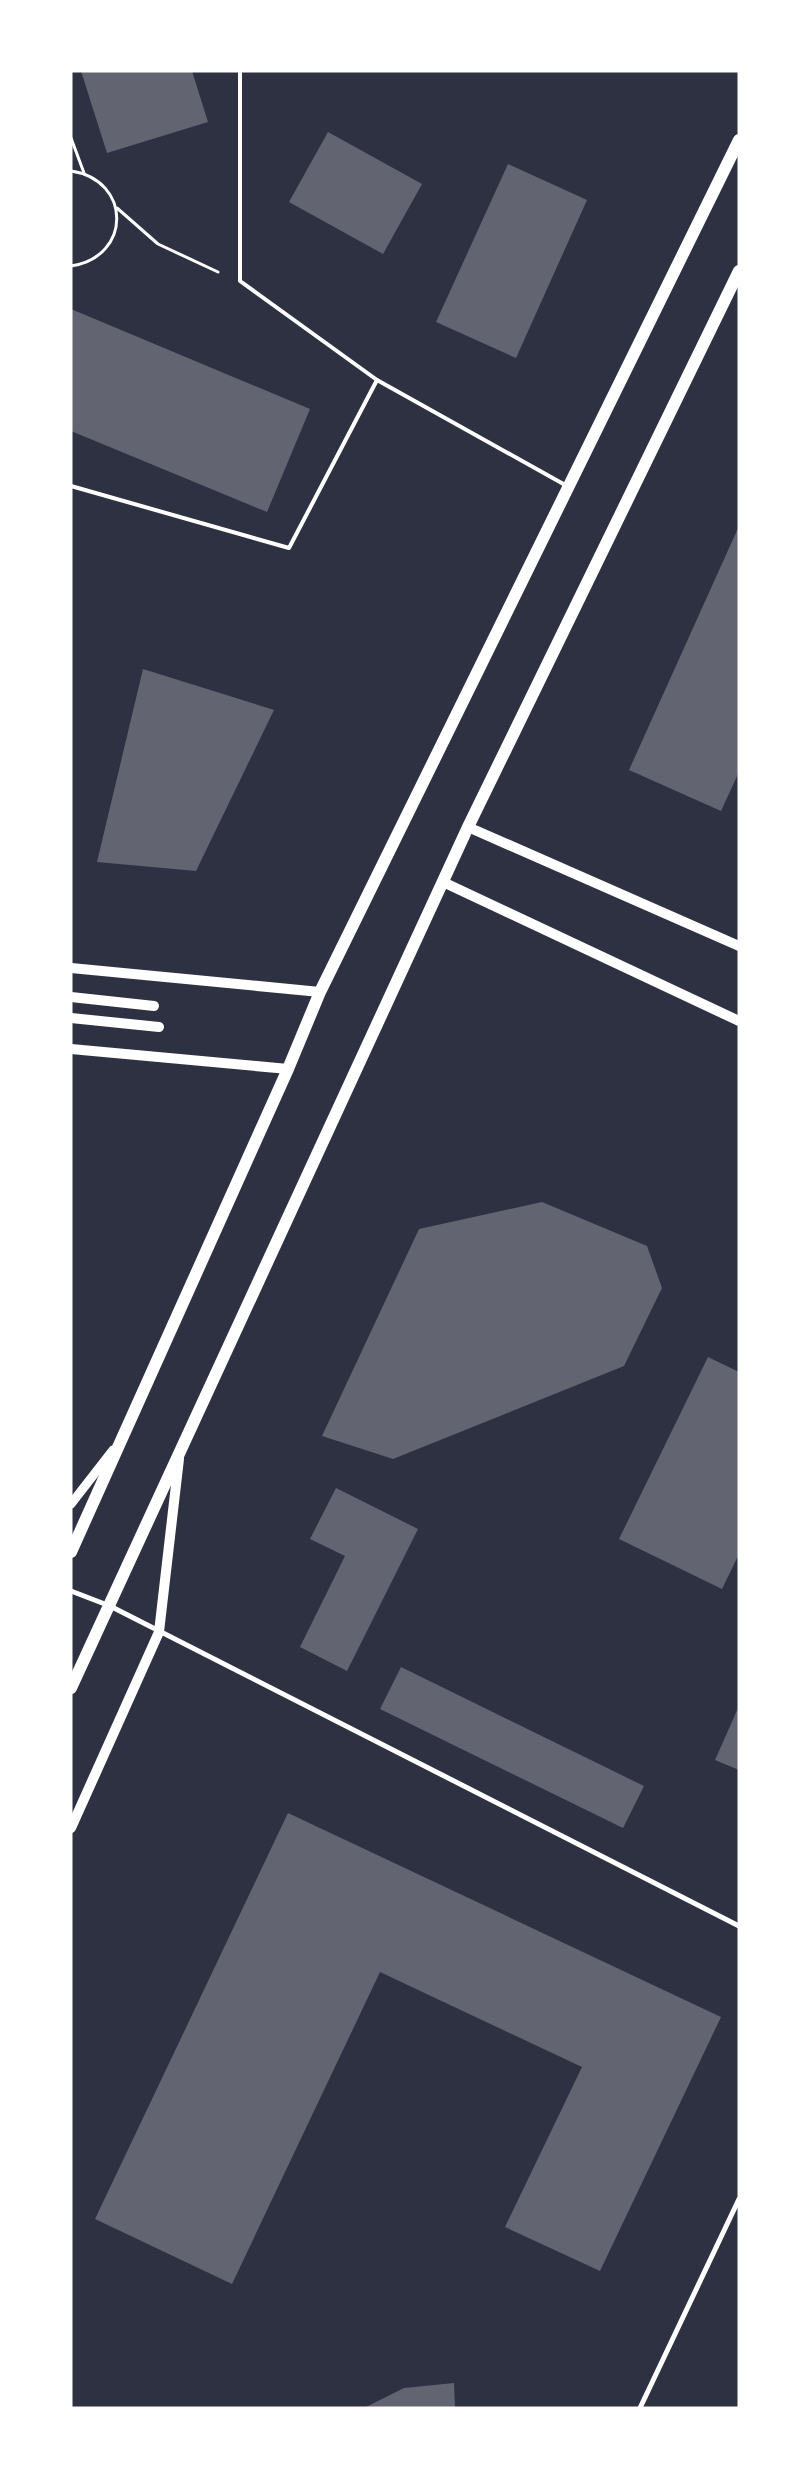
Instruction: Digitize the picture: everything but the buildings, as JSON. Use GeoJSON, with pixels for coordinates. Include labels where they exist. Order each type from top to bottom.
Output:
{"type":"FeatureCollection","features":[{"type":"Feature","properties":{"kind":"main road"},"geometry":{"type":"LineString","coordinates":[[71,1552],[288,1069],[320,992],[739,140]]}},
{"type":"Feature","properties":{"kind":"main road"},"geometry":{"type":"LineString","coordinates":[[71,1688],[468,827],[739,271]]}},
{"type":"Feature","properties":{"kind":"main road"},"geometry":{"type":"LineString","coordinates":[[468,827],[739,946]]}},
{"type":"Feature","properties":{"kind":"main road"},"geometry":{"type":"LineString","coordinates":[[443,882],[739,1021]]}},
{"type":"Feature","properties":{"kind":"main road"},"geometry":{"type":"LineString","coordinates":[[71,968],[320,992]]}},
{"type":"Feature","properties":{"kind":"main road"},"geometry":{"type":"LineString","coordinates":[[71,997],[154,1006]]}},
{"type":"Feature","properties":{"kind":"main road"},"geometry":{"type":"LineString","coordinates":[[71,1018],[159,1027]]}},
{"type":"Feature","properties":{"kind":"main road"},"geometry":{"type":"LineString","coordinates":[[71,1049],[288,1069]]}},
{"type":"Feature","properties":{"kind":"main road"},"geometry":{"type":"LineString","coordinates":[[71,1828],[159,1632],[180,1455]]}},
{"type":"Feature","properties":{"kind":"street"},"geometry":{"type":"LineString","coordinates":[[71,1504],[122,1438]]}},
{"type":"Feature","properties":{"kind":"street"},"geometry":{"type":"LineString","coordinates":[[71,1591],[110,1606],[739,1926]]}},
{"type":"Feature","properties":{"kind":"street"},"geometry":{"type":"LineString","coordinates":[[640,2408],[739,2199]]}},
{"type":"Feature","properties":{"kind":"lane"},"geometry":{"type":"LineString","coordinates":[[240,71],[240,282],[378,380],[569,487]]}},
{"type":"Feature","properties":{"kind":"lane"},"geometry":{"type":"LineString","coordinates":[[71,486],[289,548],[378,380]]}},
{"type":"Feature","properties":{"kind":"path"},"geometry":{"type":"LineString","coordinates":[[71,138],[84,173]]}},
{"type":"Feature","properties":{"kind":"path"},"geometry":{"type":"LineString","coordinates":[[71,171],[84,173],[99,181],[110,193],[116,208],[117,224],[112,240],[102,253],[88,262],[71,266]]}},
{"type":"Feature","properties":{"kind":"path"},"geometry":{"type":"LineString","coordinates":[[116,208],[158,244],[240,282]]}}]}
